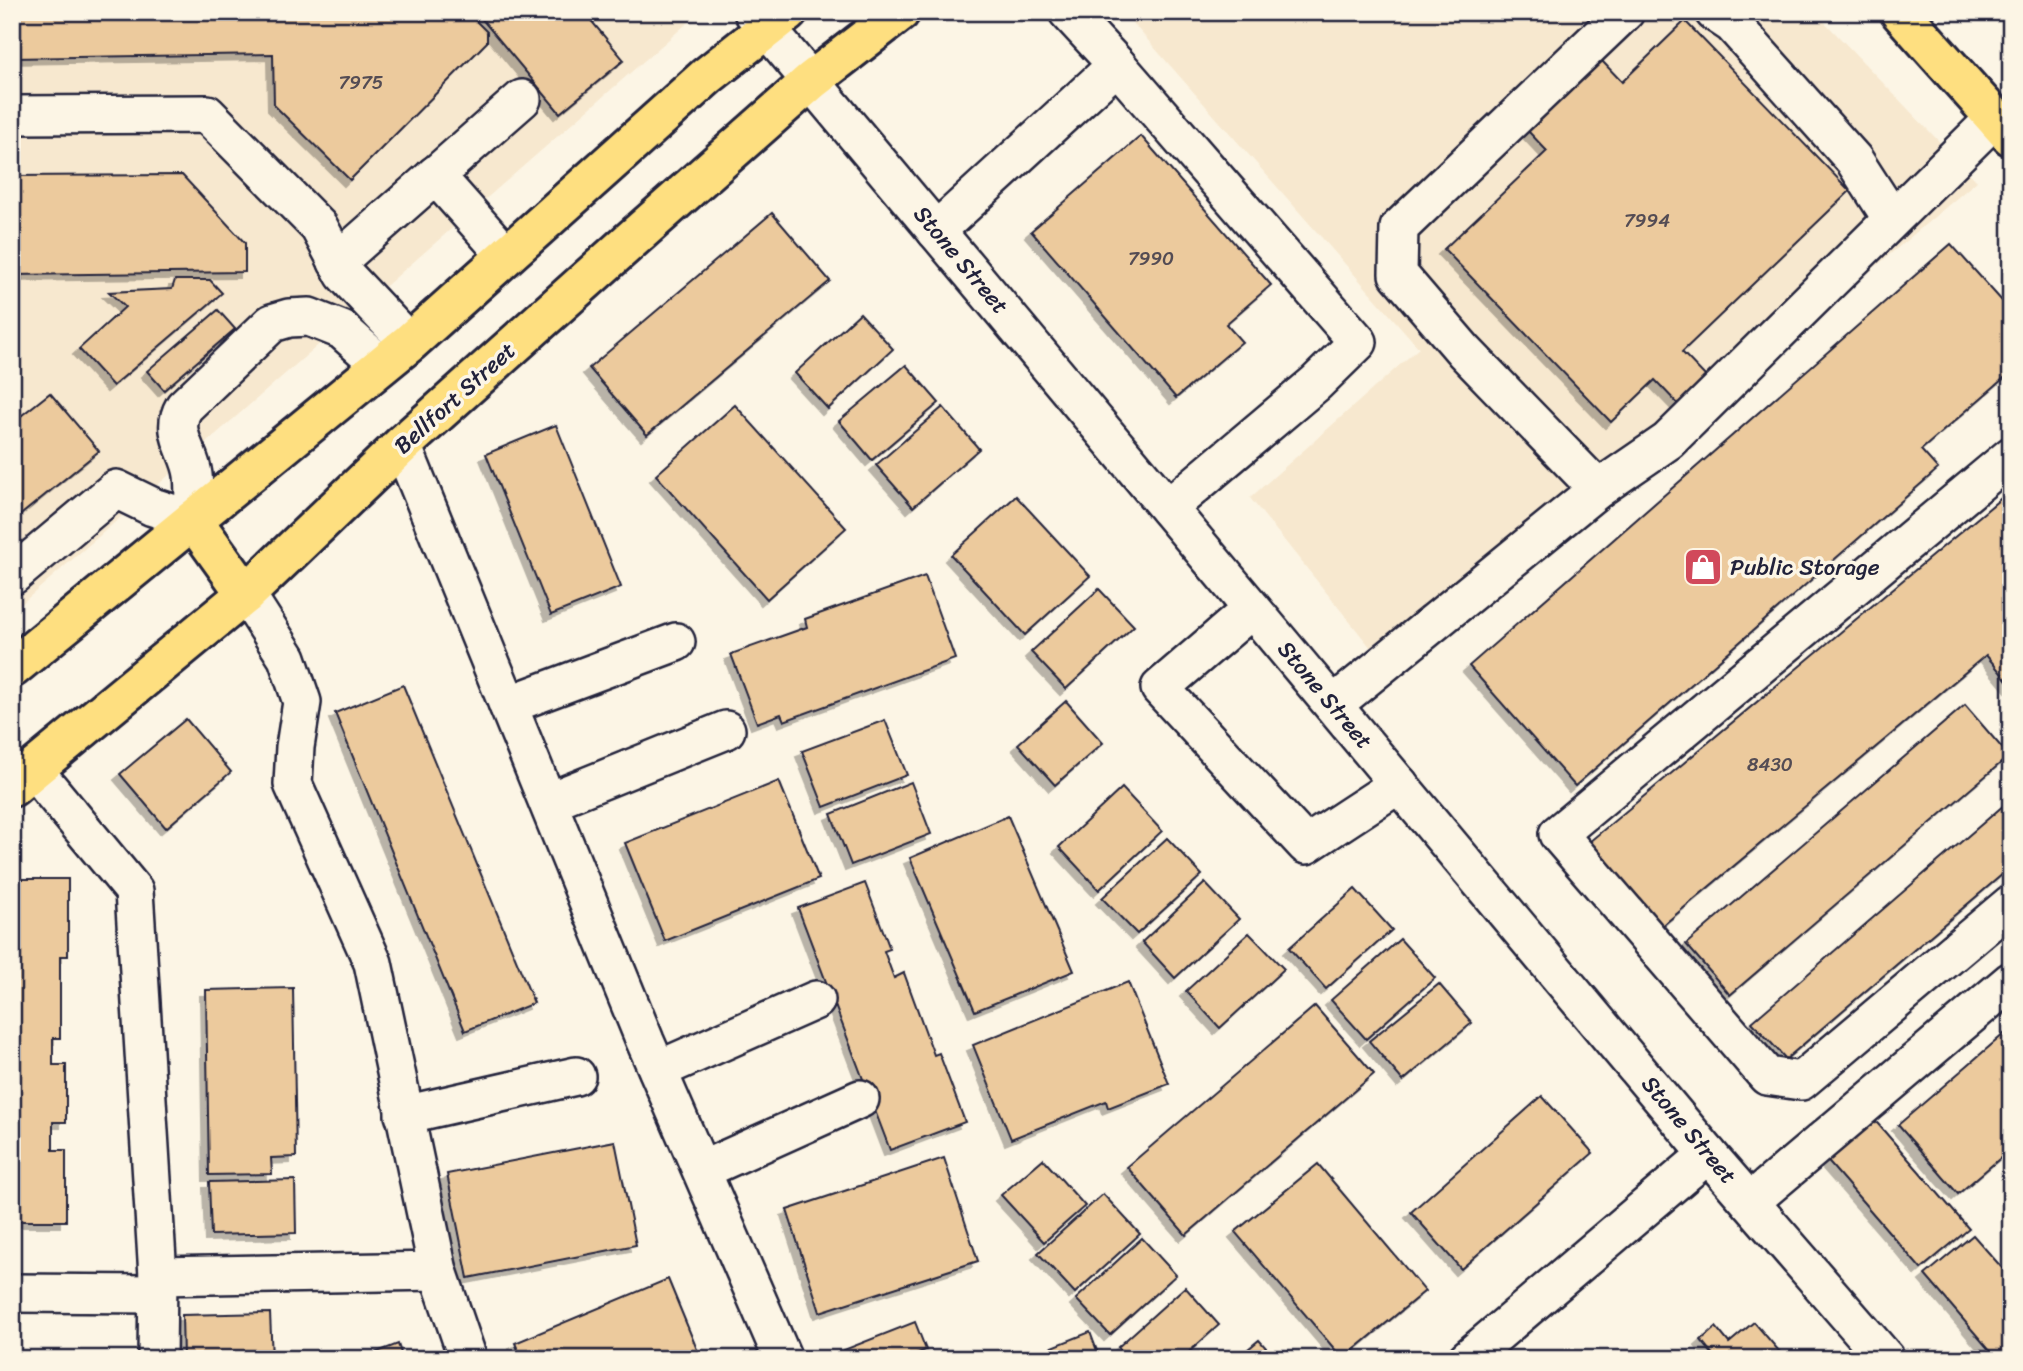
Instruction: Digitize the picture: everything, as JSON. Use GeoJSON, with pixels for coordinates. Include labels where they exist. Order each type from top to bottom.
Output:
{"type":"FeatureCollection","features":[{"type":"Feature","properties":{"kind":"main road","name":"Bellfort Street"},"geometry":{"type":"LineString","coordinates":[[23,778],[246,594],[402,445],[811,80],[900,12]]}},
{"type":"Feature","properties":{"kind":"main road"},"geometry":{"type":"LineString","coordinates":[[1900,12],[2003,127]]}},
{"type":"Feature","properties":{"kind":"main road"},"geometry":{"type":"LineString","coordinates":[[12,668],[395,354],[769,18]]}},
{"type":"Feature","properties":{"kind":"main road"},"geometry":{"type":"LineString","coordinates":[[194,520],[246,594]]}},
{"type":"Feature","properties":{"kind":"street"},"geometry":{"type":"LineString","coordinates":[[1068,12],[1358,342],[1316,383],[1168,508]]}},
{"type":"Feature","properties":{"kind":"street"},"geometry":{"type":"LineString","coordinates":[[1598,489],[1464,351],[1398,274],[1399,228],[1625,12]]}},
{"type":"Feature","properties":{"kind":"street"},"geometry":{"type":"LineString","coordinates":[[1714,12],[1732,24],[1854,160],[1892,219]]}},
{"type":"Feature","properties":{"kind":"street","name":"Stone Street"},"geometry":{"type":"LineString","coordinates":[[769,18],[811,80],[936,231],[1709,1154],[1886,1359]]}},
{"type":"Feature","properties":{"kind":"street"},"geometry":{"type":"LineString","coordinates":[[936,231],[1117,65]]}},
{"type":"Feature","properties":{"kind":"street"},"geometry":{"type":"LineString","coordinates":[[337,261],[523,99]]}},
{"type":"Feature","properties":{"kind":"street"},"geometry":{"type":"LineString","coordinates":[[12,115],[207,114],[319,226],[344,274],[395,354]]}},
{"type":"Feature","properties":{"kind":"street"},"geometry":{"type":"LineString","coordinates":[[1333,705],[1598,489],[1668,441],[1892,219],[2003,127]]}},
{"type":"Feature","properties":{"kind":"street"},"geometry":{"type":"LineString","coordinates":[[435,176],[506,255]]}},
{"type":"Feature","properties":{"kind":"street"},"geometry":{"type":"LineString","coordinates":[[12,576],[116,489],[153,507],[194,520],[193,473],[180,435],[178,418],[184,407],[272,323],[309,317],[395,354]]}},
{"type":"Feature","properties":{"kind":"street"},"geometry":{"type":"LineString","coordinates":[[402,445],[658,1070],[783,1359]]}},
{"type":"Feature","properties":{"kind":"street"},"geometry":{"type":"LineString","coordinates":[[2011,456],[1558,834],[1766,1076],[1801,1082],[2011,904]]}},
{"type":"Feature","properties":{"kind":"street"},"geometry":{"type":"LineString","coordinates":[[246,594],[287,658],[302,702],[293,784],[373,963],[438,1271],[468,1359]]}},
{"type":"Feature","properties":{"kind":"street"},"geometry":{"type":"LineString","coordinates":[[1252,609],[1160,688],[1306,845],[1399,784]]}},
{"type":"Feature","properties":{"kind":"street"},"geometry":{"type":"LineString","coordinates":[[508,705],[676,642]]}},
{"type":"Feature","properties":{"kind":"street"},"geometry":{"type":"LineString","coordinates":[[548,802],[726,730]]}},
{"type":"Feature","properties":{"kind":"street"},"geometry":{"type":"LineString","coordinates":[[23,778],[134,891],[157,1285],[157,1359]]}},
{"type":"Feature","properties":{"kind":"street"},"geometry":{"type":"LineString","coordinates":[[1750,1202],[2011,981]]}},
{"type":"Feature","properties":{"kind":"street"},"geometry":{"type":"LineString","coordinates":[[658,1070],[816,1000]]}},
{"type":"Feature","properties":{"kind":"street"},"geometry":{"type":"LineString","coordinates":[[404,1115],[576,1076]]}},
{"type":"Feature","properties":{"kind":"street"},"geometry":{"type":"LineString","coordinates":[[702,1170],[860,1099]]}},
{"type":"Feature","properties":{"kind":"street"},"geometry":{"type":"LineString","coordinates":[[1467,1359],[1709,1154]]}},
{"type":"Feature","properties":{"kind":"street"},"geometry":{"type":"LineString","coordinates":[[12,1293],[438,1271]]}},
{"type":"Feature","properties":{"kind":"shaded area"},"geometry":{"type":"Polygon","coordinates":[[[12,12],[700,12],[12,612],[12,12]]]}},
{"type":"Feature","properties":{"kind":"shaded area"},"geometry":{"type":"Polygon","coordinates":[[[1123,12],[1815,12],[1977,181],[1392,674],[1250,498],[1419,348],[1123,12]]]}},
{"type":"Feature","properties":{"kind":"building"},"geometry":{"type":"Polygon","coordinates":[[[12,12],[467,12],[487,32],[487,42],[350,180],[274,105],[273,54],[12,58],[12,12]]]}},
{"type":"Feature","properties":{"kind":"building"},"geometry":{"type":"Polygon","coordinates":[[[476,12],[584,12],[624,60],[560,113],[476,12]]]}},
{"type":"Feature","properties":{"kind":"building"},"geometry":{"type":"Polygon","coordinates":[[[1685,21],[1850,191],[1682,352],[1708,379],[1680,406],[1655,380],[1611,422],[1444,249],[1547,151],[1528,131],[1602,61],[1622,82],[1685,21]]]}},
{"type":"Feature","properties":{"kind":"building"},"geometry":{"type":"Polygon","coordinates":[[[1141,136],[1271,285],[1226,324],[1242,342],[1176,398],[1031,231],[1141,136]]]}},
{"type":"Feature","properties":{"kind":"building"},"geometry":{"type":"Polygon","coordinates":[[[182,175],[245,243],[245,272],[12,275],[12,176],[182,175]]]}},
{"type":"Feature","properties":{"kind":"building"},"geometry":{"type":"Polygon","coordinates":[[[772,213],[830,281],[647,435],[589,368],[772,213]]]}},
{"type":"Feature","properties":{"kind":"building","name":"Public Storage"},"geometry":{"type":"Polygon","coordinates":[[[1951,244],[2011,311],[2011,372],[1921,450],[1938,469],[1575,786],[1469,666],[1951,244]]]}},
{"type":"Feature","properties":{"kind":"building"},"geometry":{"type":"Polygon","coordinates":[[[175,280],[210,280],[222,293],[113,386],[79,349],[125,307],[109,292],[172,289],[175,280]]]}},
{"type":"Feature","properties":{"kind":"building"},"geometry":{"type":"Polygon","coordinates":[[[218,310],[235,329],[164,390],[147,371],[218,310]]]}},
{"type":"Feature","properties":{"kind":"building"},"geometry":{"type":"Polygon","coordinates":[[[860,313],[893,349],[828,409],[795,373],[860,313]]]}},
{"type":"Feature","properties":{"kind":"building"},"geometry":{"type":"Polygon","coordinates":[[[906,365],[939,403],[872,460],[839,421],[906,365]]]}},
{"type":"Feature","properties":{"kind":"building"},"geometry":{"type":"Polygon","coordinates":[[[50,393],[99,451],[12,522],[12,423],[50,393]]]}},
{"type":"Feature","properties":{"kind":"building"},"geometry":{"type":"Polygon","coordinates":[[[735,405],[846,528],[767,599],[656,475],[735,405]]]}},
{"type":"Feature","properties":{"kind":"building"},"geometry":{"type":"Polygon","coordinates":[[[943,407],[979,449],[913,507],[876,465],[943,407]]]}},
{"type":"Feature","properties":{"kind":"building"},"geometry":{"type":"Polygon","coordinates":[[[556,425],[621,587],[551,615],[486,454],[556,425]]]}},
{"type":"Feature","properties":{"kind":"building"},"geometry":{"type":"Polygon","coordinates":[[[2011,490],[2011,685],[1986,655],[1661,927],[1589,842],[2011,490]]]}},
{"type":"Feature","properties":{"kind":"building"},"geometry":{"type":"Polygon","coordinates":[[[1016,496],[1090,576],[1025,635],[951,555],[1016,496]]]}},
{"type":"Feature","properties":{"kind":"building"},"geometry":{"type":"Polygon","coordinates":[[[925,576],[955,659],[784,721],[781,714],[757,723],[731,654],[807,627],[805,619],[925,576]]]}},
{"type":"Feature","properties":{"kind":"building"},"geometry":{"type":"Polygon","coordinates":[[[1099,589],[1134,626],[1066,689],[1031,652],[1099,589]]]}},
{"type":"Feature","properties":{"kind":"building"},"geometry":{"type":"Polygon","coordinates":[[[403,685],[534,1003],[465,1031],[335,713],[403,685]]]}},
{"type":"Feature","properties":{"kind":"building"},"geometry":{"type":"Polygon","coordinates":[[[1066,701],[1103,743],[1055,785],[1018,744],[1066,701]]]}},
{"type":"Feature","properties":{"kind":"building"},"geometry":{"type":"Polygon","coordinates":[[[1965,705],[2009,756],[1730,995],[1686,944],[1965,705]]]}},
{"type":"Feature","properties":{"kind":"building"},"geometry":{"type":"Polygon","coordinates":[[[186,719],[231,772],[166,828],[120,774],[186,719]]]}},
{"type":"Feature","properties":{"kind":"building"},"geometry":{"type":"Polygon","coordinates":[[[885,720],[907,775],[824,807],[802,751],[885,720]]]}},
{"type":"Feature","properties":{"kind":"building"},"geometry":{"type":"Polygon","coordinates":[[[779,781],[819,879],[665,941],[625,843],[779,781]]]}},
{"type":"Feature","properties":{"kind":"building"},"geometry":{"type":"Polygon","coordinates":[[[911,782],[931,834],[851,865],[831,814],[911,782]]]}},
{"type":"Feature","properties":{"kind":"building"},"geometry":{"type":"Polygon","coordinates":[[[1122,788],[1162,831],[1099,890],[1059,847],[1122,788]]]}},
{"type":"Feature","properties":{"kind":"building"},"geometry":{"type":"Polygon","coordinates":[[[2011,799],[2011,867],[1786,1059],[1752,1022],[2011,799]]]}},
{"type":"Feature","properties":{"kind":"building"},"geometry":{"type":"Polygon","coordinates":[[[1008,816],[1074,971],[975,1011],[910,858],[1008,816]]]}},
{"type":"Feature","properties":{"kind":"building"},"geometry":{"type":"Polygon","coordinates":[[[1167,838],[1202,875],[1137,934],[1102,898],[1167,838]]]}},
{"type":"Feature","properties":{"kind":"building"},"geometry":{"type":"Polygon","coordinates":[[[12,879],[68,879],[68,956],[60,956],[60,1038],[53,1038],[53,1065],[66,1065],[66,1122],[53,1122],[53,1150],[66,1150],[66,1221],[12,1221],[12,879]]]}},
{"type":"Feature","properties":{"kind":"building"},"geometry":{"type":"Polygon","coordinates":[[[865,883],[890,949],[884,951],[894,978],[904,973],[934,1055],[939,1053],[965,1122],[890,1150],[798,908],[865,883]]]}},
{"type":"Feature","properties":{"kind":"building"},"geometry":{"type":"Polygon","coordinates":[[[1205,883],[1239,919],[1175,978],[1142,942],[1205,883]]]}},
{"type":"Feature","properties":{"kind":"building"},"geometry":{"type":"Polygon","coordinates":[[[1355,889],[1392,930],[1326,989],[1289,948],[1355,889]]]}},
{"type":"Feature","properties":{"kind":"building"},"geometry":{"type":"Polygon","coordinates":[[[1249,933],[1284,969],[1220,1028],[1186,991],[1249,933]]]}},
{"type":"Feature","properties":{"kind":"building"},"geometry":{"type":"Polygon","coordinates":[[[1400,939],[1435,978],[1366,1039],[1331,1000],[1400,939]]]}},
{"type":"Feature","properties":{"kind":"building"},"geometry":{"type":"Polygon","coordinates":[[[1128,982],[1169,1084],[1108,1108],[1106,1101],[1011,1139],[973,1045],[1128,982]]]}},
{"type":"Feature","properties":{"kind":"building"},"geometry":{"type":"Polygon","coordinates":[[[1439,984],[1472,1023],[1403,1081],[1369,1041],[1439,984]]]}},
{"type":"Feature","properties":{"kind":"building"},"geometry":{"type":"Polygon","coordinates":[[[293,988],[296,1157],[271,1158],[272,1174],[209,1175],[206,990],[293,988]]]}},
{"type":"Feature","properties":{"kind":"building"},"geometry":{"type":"Polygon","coordinates":[[[1315,1006],[1374,1074],[1186,1235],[1127,1167],[1315,1006]]]}},
{"type":"Feature","properties":{"kind":"building"},"geometry":{"type":"Polygon","coordinates":[[[2011,1028],[2011,1149],[1958,1194],[1898,1125],[2011,1028]]]}},
{"type":"Feature","properties":{"kind":"building"},"geometry":{"type":"Polygon","coordinates":[[[1542,1096],[1593,1153],[1461,1269],[1411,1212],[1542,1096]]]}},
{"type":"Feature","properties":{"kind":"building"},"geometry":{"type":"Polygon","coordinates":[[[1865,1109],[1969,1229],[1921,1269],[1818,1150],[1865,1109]]]}},
{"type":"Feature","properties":{"kind":"building"},"geometry":{"type":"Polygon","coordinates":[[[615,1141],[636,1245],[468,1278],[447,1174],[615,1141]]]}},
{"type":"Feature","properties":{"kind":"building"},"geometry":{"type":"Polygon","coordinates":[[[944,1158],[978,1261],[820,1312],[787,1210],[944,1158]]]}},
{"type":"Feature","properties":{"kind":"building"},"geometry":{"type":"Polygon","coordinates":[[[1043,1159],[1085,1206],[1044,1242],[1001,1195],[1043,1159]]]}},
{"type":"Feature","properties":{"kind":"building"},"geometry":{"type":"Polygon","coordinates":[[[1318,1164],[1425,1291],[1343,1359],[1235,1232],[1318,1164]]]}},
{"type":"Feature","properties":{"kind":"building"},"geometry":{"type":"Polygon","coordinates":[[[295,1180],[296,1233],[211,1235],[209,1182],[295,1180]]]}},
{"type":"Feature","properties":{"kind":"building"},"geometry":{"type":"Polygon","coordinates":[[[1103,1194],[1140,1234],[1075,1293],[1038,1253],[1103,1194]]]}},
{"type":"Feature","properties":{"kind":"building"},"geometry":{"type":"Polygon","coordinates":[[[1973,1235],[2011,1278],[2011,1359],[1997,1359],[1925,1275],[1973,1235]]]}},
{"type":"Feature","properties":{"kind":"building"},"geometry":{"type":"Polygon","coordinates":[[[1142,1238],[1176,1275],[1110,1335],[1076,1299],[1142,1238]]]}},
{"type":"Feature","properties":{"kind":"building"},"geometry":{"type":"Polygon","coordinates":[[[668,1279],[701,1359],[522,1359],[515,1343],[668,1279]]]}},
{"type":"Feature","properties":{"kind":"building"},"geometry":{"type":"Polygon","coordinates":[[[1185,1287],[1219,1325],[1181,1359],[1129,1359],[1118,1347],[1185,1287]]]}},
{"type":"Feature","properties":{"kind":"building"},"geometry":{"type":"Polygon","coordinates":[[[270,1313],[272,1359],[183,1359],[182,1315],[270,1313]]]}},
{"type":"Feature","properties":{"kind":"building"},"geometry":{"type":"Polygon","coordinates":[[[915,1322],[926,1350],[915,1354],[917,1359],[848,1359],[844,1350],[915,1322]]]}},
{"type":"Feature","properties":{"kind":"building"},"geometry":{"type":"Polygon","coordinates":[[[1754,1322],[1786,1359],[1710,1359],[1714,1356],[1701,1340],[1716,1327],[1729,1343],[1754,1322]]]}},
{"type":"Feature","properties":{"kind":"building"},"geometry":{"type":"Polygon","coordinates":[[[1090,1332],[1100,1359],[1037,1359],[1035,1354],[1090,1332]]]}},
{"type":"Feature","properties":{"kind":"building"},"geometry":{"type":"Polygon","coordinates":[[[1259,1340],[1276,1359],[1236,1359],[1259,1340]]]}},
{"type":"Feature","properties":{"kind":"building"},"geometry":{"type":"Polygon","coordinates":[[[398,1344],[403,1359],[359,1359],[398,1344]]]}},
{"type":"Feature","properties":{"kind":"building"},"geometry":{"type":"Polygon","coordinates":[[[69,1356],[69,1359],[12,1359],[12,1357],[69,1356]]]}},
{"type":"Feature","properties":{"kind":"place","name":"Public Storage"},"geometry":{"type":"Point","coordinates":[1703,567]}}]}
